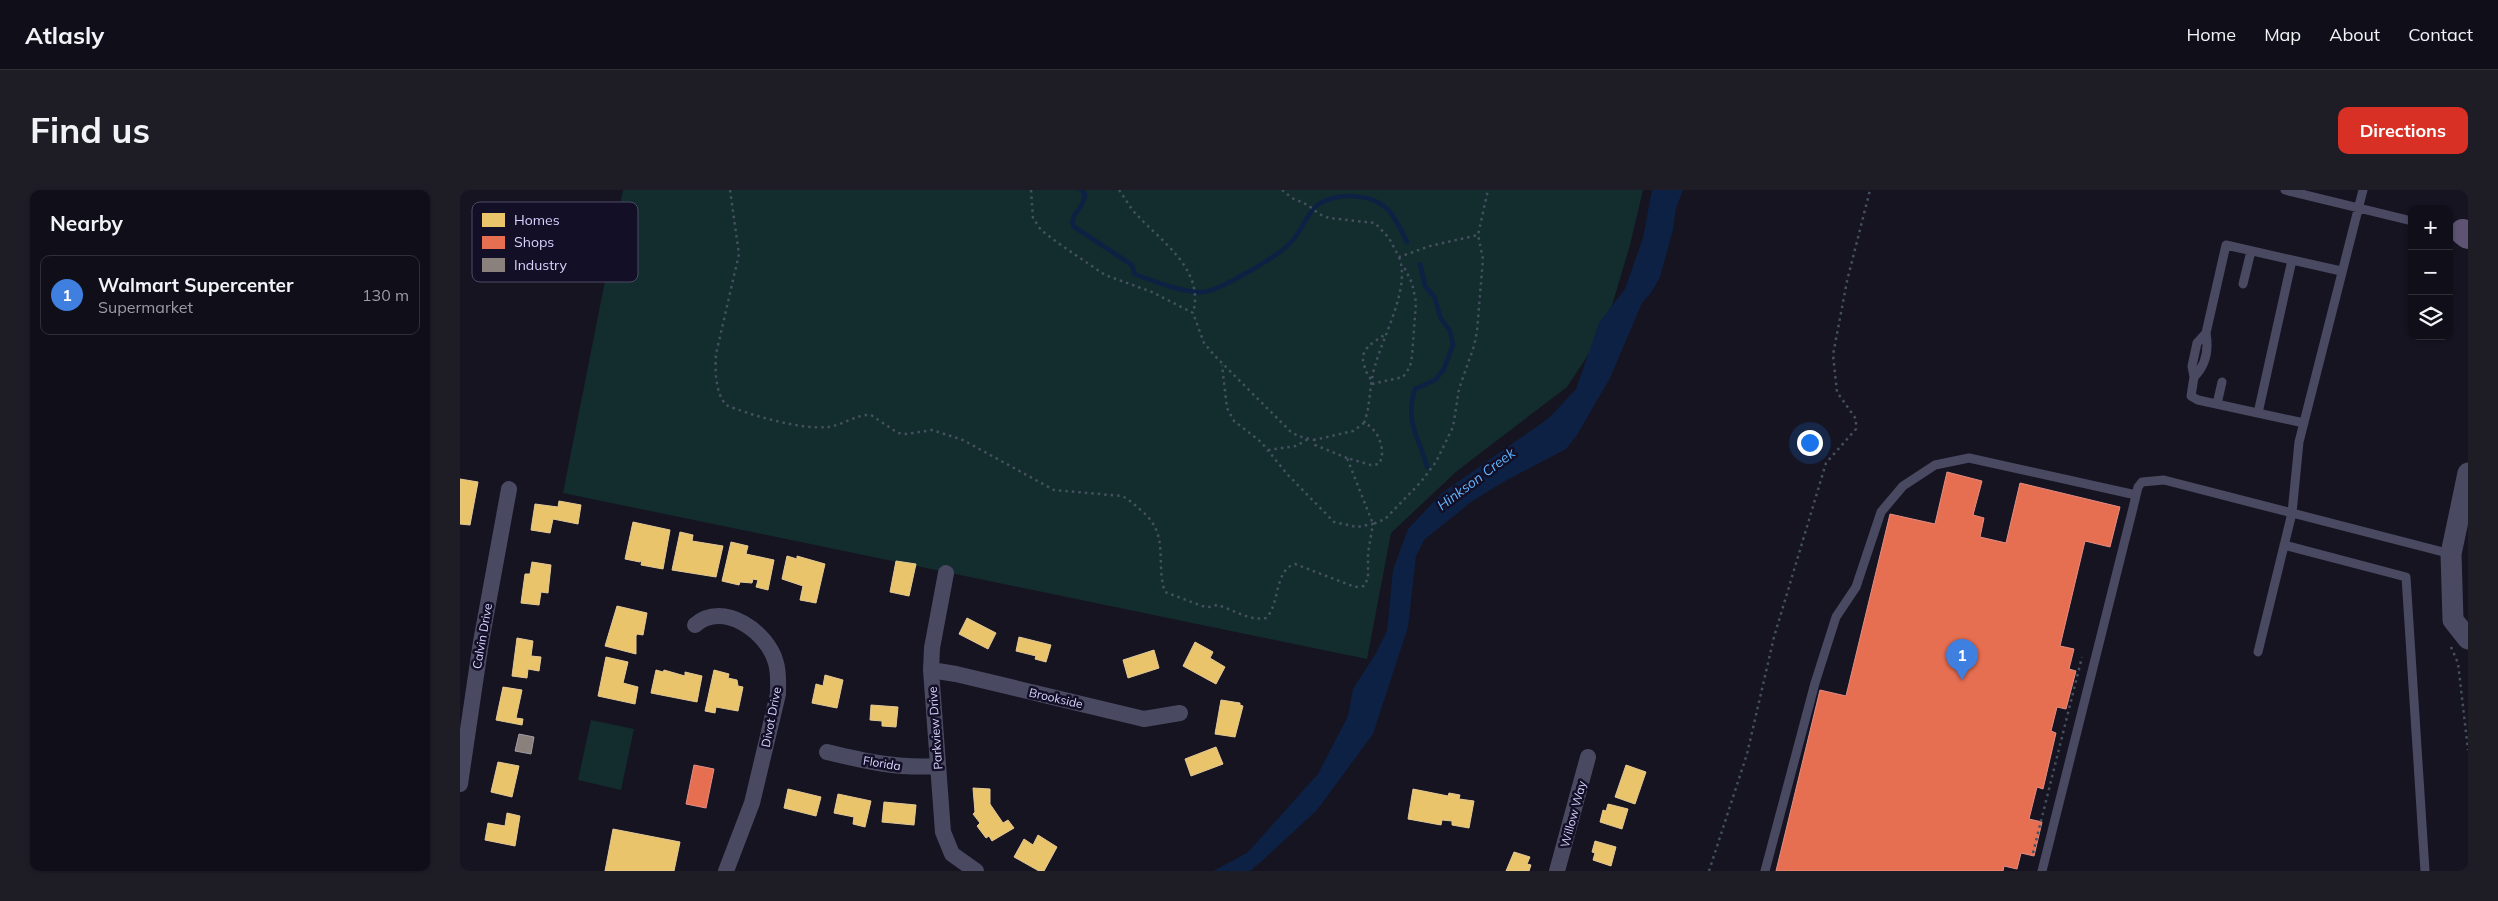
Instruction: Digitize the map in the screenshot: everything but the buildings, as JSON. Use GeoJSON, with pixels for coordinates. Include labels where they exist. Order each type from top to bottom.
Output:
{"type":"FeatureCollection","features":[{"type":"Feature","properties":{"kind":"street"},"geometry":{"type":"LineString","coordinates":[[2459,640],[2453,620],[2451,554],[2468,473]]}},
{"type":"Feature","properties":{"kind":"street","name":"Calvin Drive"},"geometry":{"type":"LineString","coordinates":[[460,784],[480,642],[509,489]]}},
{"type":"Feature","properties":{"kind":"street"},"geometry":{"type":"LineString","coordinates":[[2451,554],[2464,559],[2468,621]]}},
{"type":"Feature","properties":{"kind":"street","name":"Parkview Drive"},"geometry":{"type":"LineString","coordinates":[[946,573],[932,648],[931,670],[943,832],[952,854],[976,871]]}},
{"type":"Feature","properties":{"kind":"street","name":"Divot Drive"},"geometry":{"type":"LineString","coordinates":[[694,625],[708,618],[726,618],[745,624],[760,634],[769,647],[776,662],[779,679],[778,694],[752,803],[726,871]]}},
{"type":"Feature","properties":{"kind":"street","name":"Brookside"},"geometry":{"type":"LineString","coordinates":[[931,670],[1144,719],[1180,713]]}},
{"type":"Feature","properties":{"kind":"street","name":"Florida"},"geometry":{"type":"LineString","coordinates":[[827,752],[895,766],[916,768],[938,766]]}},
{"type":"Feature","properties":{"kind":"street","name":"Willow Way"},"geometry":{"type":"LineString","coordinates":[[1558,871],[1588,757]]}},
{"type":"Feature","properties":{"kind":"lane"},"geometry":{"type":"LineString","coordinates":[[2285,190],[2408,220]]}},
{"type":"Feature","properties":{"kind":"lane"},"geometry":{"type":"LineString","coordinates":[[2258,652],[2292,513],[2299,442],[2363,190]]}},
{"type":"Feature","properties":{"kind":"lane"},"geometry":{"type":"LineString","coordinates":[[2304,423],[2198,400],[2191,396],[2194,377],[2192,366],[2197,343],[2206,333],[2226,245],[2341,271]]}},
{"type":"Feature","properties":{"kind":"lane"},"geometry":{"type":"LineString","coordinates":[[2243,284],[2251,251]]}},
{"type":"Feature","properties":{"kind":"lane"},"geometry":{"type":"LineString","coordinates":[[2258,413],[2292,260]]}},
{"type":"Feature","properties":{"kind":"lane"},"geometry":{"type":"LineString","coordinates":[[2217,404],[2222,382]]}},
{"type":"Feature","properties":{"kind":"lane"},"geometry":{"type":"LineString","coordinates":[[1765,871],[1815,683],[1836,616],[1856,587],[1881,512],[1904,486],[1935,465],[1969,458],[2136,495]]}},
{"type":"Feature","properties":{"kind":"lane"},"geometry":{"type":"LineString","coordinates":[[2042,871],[2138,487],[2142,482],[2164,480],[2451,554]]}},
{"type":"Feature","properties":{"kind":"lane"},"geometry":{"type":"LineString","coordinates":[[2284,545],[2406,577],[2426,871]]}},
{"type":"Feature","properties":{"kind":"path"},"geometry":{"type":"LineString","coordinates":[[730,190],[739,254],[716,354],[715,369],[720,392],[726,405],[753,415],[816,427],[828,427],[871,415],[898,433],[907,434],[932,430],[962,440],[1054,490],[1122,496],[1152,519],[1158,530],[1165,592],[1202,606],[1217,605],[1225,607],[1229,611],[1260,620],[1271,614],[1283,573],[1292,565],[1300,565],[1355,587],[1366,585],[1368,553],[1373,524],[1347,458]]}},
{"type":"Feature","properties":{"kind":"path"},"geometry":{"type":"LineString","coordinates":[[1031,190],[1031,212],[1036,224],[1058,243],[1105,275],[1152,292],[1193,313]]}},
{"type":"Feature","properties":{"kind":"path"},"geometry":{"type":"LineString","coordinates":[[1119,190],[1135,214],[1186,266],[1192,285],[1195,305],[1193,313],[1204,342],[1222,364],[1290,431],[1308,439],[1314,440],[1354,431],[1364,423],[1374,366],[1386,334],[1403,272],[1399,257]]}},
{"type":"Feature","properties":{"kind":"path"},"geometry":{"type":"LineString","coordinates":[[1282,190],[1292,198],[1308,205],[1318,214],[1375,223],[1389,238],[1399,257],[1415,292],[1410,367],[1404,377],[1372,382]]}},
{"type":"Feature","properties":{"kind":"path"},"geometry":{"type":"LineString","coordinates":[[1222,364],[1229,414],[1268,450],[1334,522],[1357,527],[1373,524],[1385,519],[1420,483],[1436,462],[1453,427],[1459,389],[1478,330],[1483,258],[1478,234],[1488,190]]}},
{"type":"Feature","properties":{"kind":"path"},"geometry":{"type":"LineString","coordinates":[[1709,871],[1747,754],[1774,637],[1826,463],[1856,429],[1856,419],[1837,392],[1833,355],[1847,281],[1870,190]]}},
{"type":"Feature","properties":{"kind":"path"},"geometry":{"type":"LineString","coordinates":[[1399,257],[1430,246],[1478,234]]}},
{"type":"Feature","properties":{"kind":"path"},"geometry":{"type":"LineString","coordinates":[[1372,382],[1362,358],[1365,349],[1386,334]]}},
{"type":"Feature","properties":{"kind":"path"},"geometry":{"type":"LineString","coordinates":[[1314,440],[1315,444],[1347,458],[1371,465],[1379,464],[1383,450],[1372,428],[1364,423]]}},
{"type":"Feature","properties":{"kind":"path"},"geometry":{"type":"LineString","coordinates":[[1268,450],[1296,446],[1308,439]]}},
{"type":"Feature","properties":{"kind":"path"},"geometry":{"type":"LineString","coordinates":[[2459,640],[2451,650],[2458,663],[2468,750]]}},
{"type":"Feature","properties":{"kind":"green space"},"geometry":{"type":"Polygon","coordinates":[[[623,190],[1643,190],[1630,245],[1605,329],[1567,387],[1457,471],[1391,533],[1367,659],[563,493],[605,282],[638,282],[638,202],[621,202],[623,190]]]}},
{"type":"Feature","properties":{"kind":"green space"},"geometry":{"type":"Polygon","coordinates":[[[591,720],[634,729],[621,790],[578,780],[591,720]]]}},
{"type":"Feature","properties":{"kind":"water","name":"Hinkson Creek"},"geometry":{"type":"Polygon","coordinates":[[[1652,190],[1683,190],[1676,208],[1673,229],[1660,277],[1651,293],[1642,303],[1610,378],[1577,435],[1566,449],[1505,481],[1471,502],[1424,540],[1416,556],[1408,627],[1373,734],[1317,810],[1250,871],[1213,871],[1247,853],[1318,774],[1348,716],[1353,689],[1376,653],[1387,631],[1393,570],[1408,529],[1442,493],[1549,418],[1576,389],[1599,323],[1625,289],[1643,238],[1652,190]]]}},
{"type":"Feature","properties":{"kind":"waterway"},"geometry":{"type":"LineString","coordinates":[[1081,190],[1085,194],[1084,199],[1073,218],[1073,226],[1132,265],[1134,274],[1187,291],[1203,292],[1211,290],[1236,279],[1264,263],[1286,247],[1299,232],[1315,207],[1327,200],[1356,196],[1375,201],[1393,215],[1407,242]]}},
{"type":"Feature","properties":{"kind":"waterway"},"geometry":{"type":"LineString","coordinates":[[1420,264],[1425,286],[1435,298],[1440,317],[1450,331],[1453,345],[1444,369],[1435,380],[1415,389],[1412,401],[1411,411],[1414,430],[1427,467]]}},
{"type":"Feature","properties":{"kind":"place","name":"Walmart Supercenter"},"geometry":{"type":"Point","coordinates":[1962,680]}}]}
